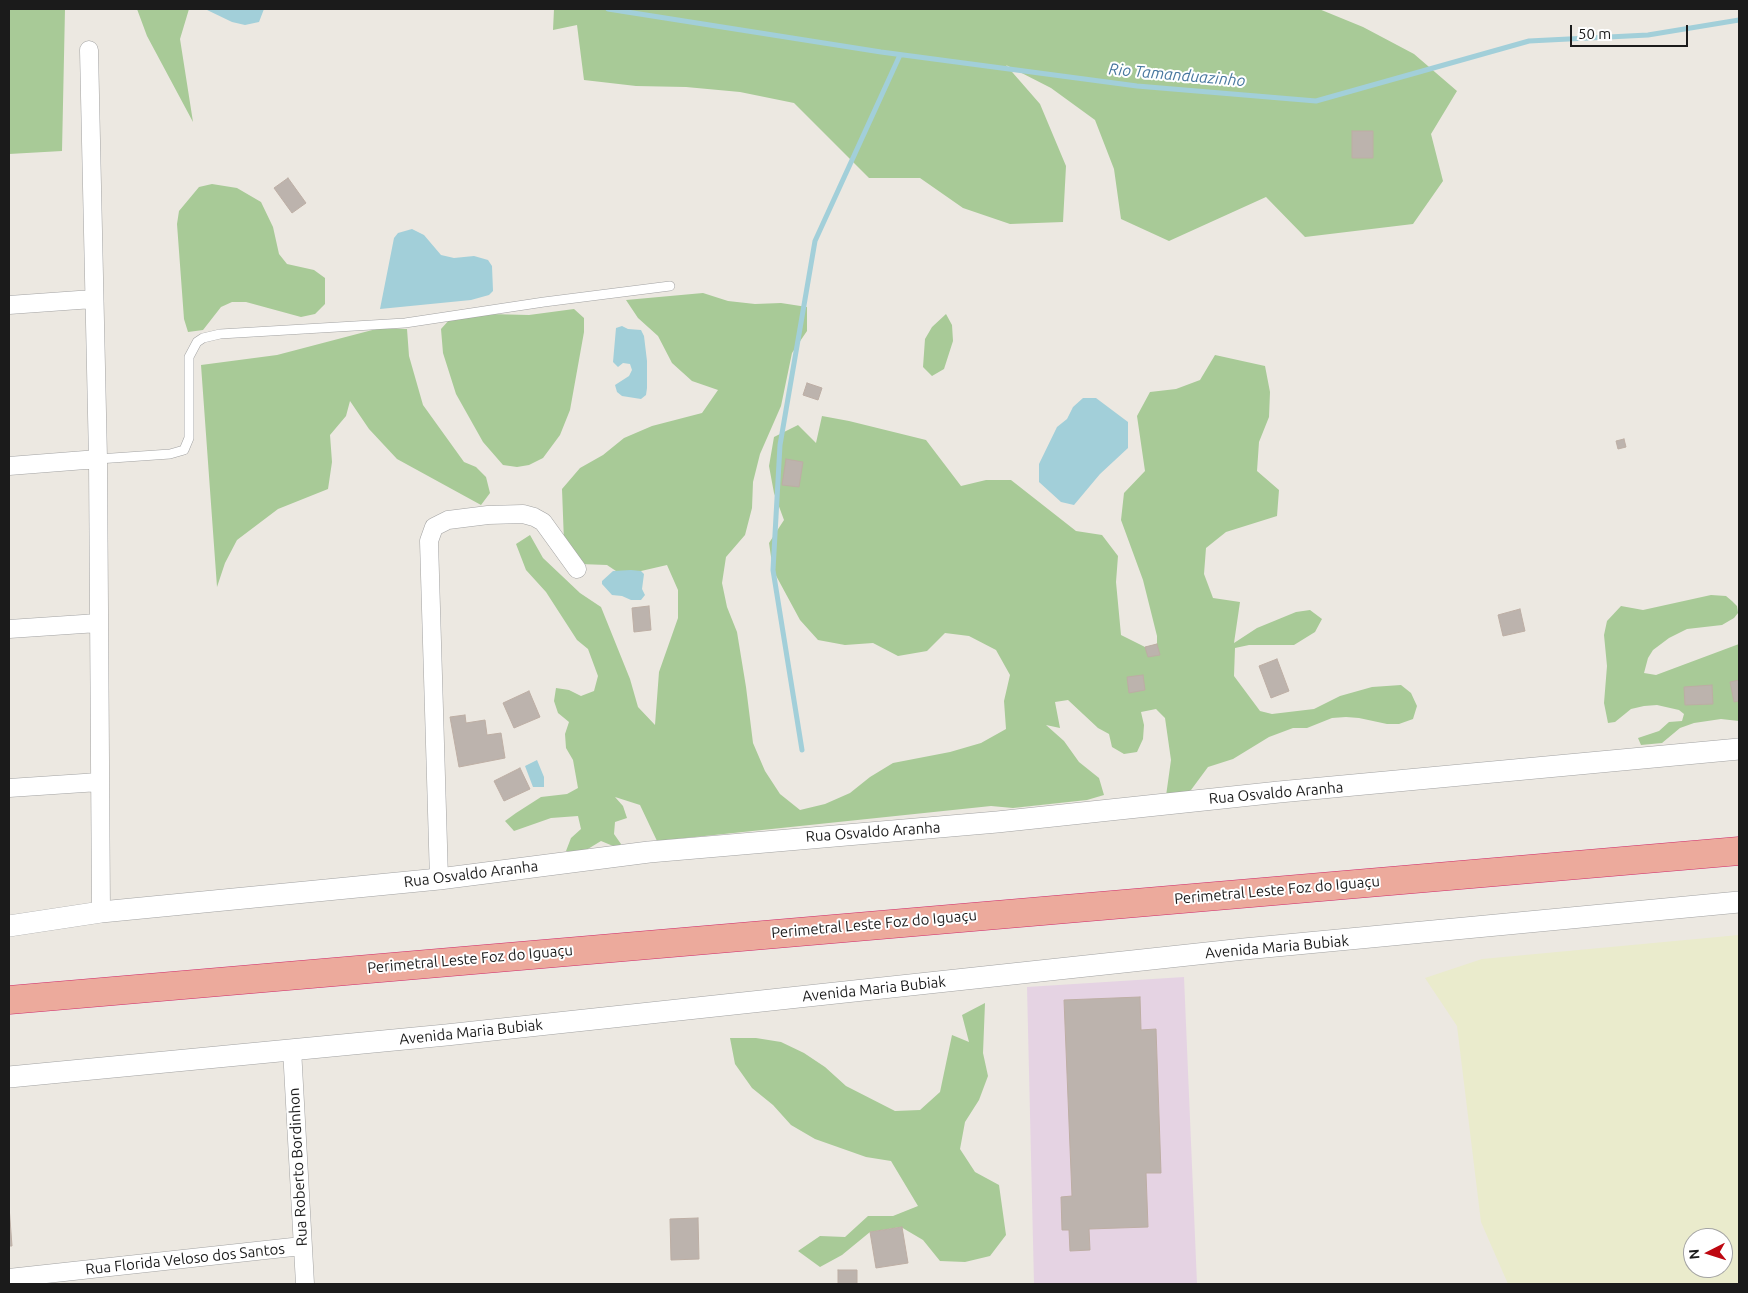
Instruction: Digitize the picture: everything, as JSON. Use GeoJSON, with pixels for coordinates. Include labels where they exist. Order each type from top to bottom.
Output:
{"type":"FeatureCollection","features":[{"type":"Feature","properties":{"kind":"highway","name":"Perimetral Leste Foz do Iguaçu"},"geometry":{"type":"LineString","coordinates":[[9,1000],[1739,851]]}},
{"type":"Feature","properties":{"kind":"street"},"geometry":{"type":"LineString","coordinates":[[89,50],[98,459],[101,912]]}},
{"type":"Feature","properties":{"kind":"street"},"geometry":{"type":"LineString","coordinates":[[9,305],[93,299]]}},
{"type":"Feature","properties":{"kind":"street"},"geometry":{"type":"LineString","coordinates":[[9,466],[98,459]]}},
{"type":"Feature","properties":{"kind":"street"},"geometry":{"type":"LineString","coordinates":[[439,879],[429,541],[434,527],[448,520],[488,515],[523,514],[534,517],[543,522],[577,570]]}},
{"type":"Feature","properties":{"kind":"street"},"geometry":{"type":"LineString","coordinates":[[9,629],[98,623]]}},
{"type":"Feature","properties":{"kind":"street","name":"Rua Osvaldo Aranha"},"geometry":{"type":"LineString","coordinates":[[9,926],[101,912],[439,879],[650,852],[997,822],[1289,791],[1739,750]]}},
{"type":"Feature","properties":{"kind":"street"},"geometry":{"type":"LineString","coordinates":[[9,788],[99,782]]}},
{"type":"Feature","properties":{"kind":"street","name":"Avenida Maria Bubiak"},"geometry":{"type":"LineString","coordinates":[[9,1077],[718,1007],[1244,949],[1739,902]]}},
{"type":"Feature","properties":{"kind":"street","name":"Rua Roberto Bordinhon"},"geometry":{"type":"LineString","coordinates":[[292,1049],[304,1284]]}},
{"type":"Feature","properties":{"kind":"street","name":"Rua Florida Veloso dos Santos"},"geometry":{"type":"LineString","coordinates":[[9,1278],[302,1246]]}},
{"type":"Feature","properties":{"kind":"lane"},"geometry":{"type":"LineString","coordinates":[[98,459],[170,454],[184,450],[189,438],[189,357],[197,342],[203,338],[220,334],[405,323],[544,302],[670,286]]}},
{"type":"Feature","properties":{"kind":"shaded area"},"geometry":{"type":"Polygon","coordinates":[[[1184,977],[1197,1284],[1034,1284],[1027,987],[1184,977]]]}},
{"type":"Feature","properties":{"kind":"green space"},"geometry":{"type":"Polygon","coordinates":[[[9,9],[65,9],[62,151],[9,154],[9,9]]]}},
{"type":"Feature","properties":{"kind":"green space"},"geometry":{"type":"Polygon","coordinates":[[[137,9],[189,9],[180,39],[193,122],[147,36],[137,9]]]}},
{"type":"Feature","properties":{"kind":"green space"},"geometry":{"type":"Polygon","coordinates":[[[554,9],[1319,9],[1363,27],[1414,54],[1457,91],[1431,134],[1443,181],[1413,224],[1305,237],[1266,197],[1169,241],[1121,219],[1114,169],[1095,120],[1051,88],[1006,65],[1040,104],[1066,166],[1063,222],[1010,224],[963,208],[920,178],[869,178],[794,103],[740,92],[686,87],[636,86],[584,80],[577,25],[553,30],[554,9]]]}},
{"type":"Feature","properties":{"kind":"green space"},"geometry":{"type":"Polygon","coordinates":[[[212,184],[237,188],[261,202],[273,227],[279,254],[287,264],[314,270],[325,278],[325,304],[315,314],[301,317],[246,302],[232,302],[221,307],[203,330],[188,332],[184,319],[177,224],[179,211],[199,187],[212,184]]]}},
{"type":"Feature","properties":{"kind":"green space"},"geometry":{"type":"Polygon","coordinates":[[[703,293],[728,301],[755,304],[781,303],[807,307],[807,331],[792,353],[781,406],[760,454],[753,482],[752,508],[745,535],[726,557],[722,583],[727,607],[737,632],[753,743],[765,771],[780,794],[800,810],[825,804],[850,793],[870,777],[893,763],[950,752],[981,743],[1006,729],[1004,701],[1010,675],[996,650],[969,636],[945,633],[927,651],[898,656],[873,643],[845,645],[818,640],[800,620],[773,570],[769,543],[784,520],[774,493],[769,466],[774,437],[798,425],[816,443],[822,416],[926,440],[961,486],[986,480],[1011,480],[1076,531],[1102,535],[1118,556],[1116,582],[1121,635],[1145,647],[1157,644],[1157,636],[1143,580],[1121,520],[1124,493],[1145,471],[1137,416],[1150,392],[1176,389],[1200,380],[1215,355],[1265,366],[1270,392],[1269,417],[1259,442],[1257,471],[1279,490],[1277,516],[1226,532],[1206,548],[1204,574],[1213,598],[1240,602],[1234,643],[1257,628],[1296,612],[1310,610],[1322,619],[1315,632],[1294,645],[1249,645],[1235,648],[1234,676],[1260,711],[1272,714],[1314,709],[1340,696],[1372,687],[1401,685],[1411,693],[1417,706],[1413,719],[1399,724],[1387,724],[1359,718],[1332,718],[1307,728],[1293,728],[1269,737],[1233,759],[1208,767],[1191,790],[1180,797],[1166,796],[1171,760],[1165,718],[1156,709],[1141,712],[1144,725],[1143,739],[1137,752],[1124,754],[1112,747],[1109,734],[1098,728],[1068,700],[1055,702],[1060,728],[1046,725],[1064,741],[1079,762],[1099,778],[1104,795],[1087,800],[1013,808],[991,806],[657,841],[640,805],[615,797],[623,806],[627,818],[615,822],[614,834],[621,844],[618,848],[601,841],[578,855],[566,851],[571,838],[581,829],[578,816],[551,818],[514,831],[505,821],[516,813],[541,797],[567,794],[578,788],[573,760],[566,748],[565,734],[569,722],[558,713],[554,701],[556,688],[569,690],[581,696],[594,691],[598,676],[588,649],[577,640],[546,592],[526,570],[516,544],[530,535],[543,558],[580,593],[601,607],[630,679],[638,707],[655,725],[659,672],[678,618],[678,590],[667,565],[641,571],[616,571],[607,565],[580,564],[564,542],[562,489],[580,468],[603,455],[624,438],[652,426],[702,413],[718,390],[692,381],[672,363],[658,336],[638,318],[626,300],[703,293]]]}},
{"type":"Feature","properties":{"kind":"green space"},"geometry":{"type":"Polygon","coordinates":[[[574,309],[584,318],[584,332],[570,410],[560,435],[543,458],[529,465],[517,467],[503,465],[483,442],[456,394],[443,353],[441,329],[450,319],[488,314],[529,315],[574,309]]]}},
{"type":"Feature","properties":{"kind":"green space"},"geometry":{"type":"Polygon","coordinates":[[[946,314],[952,325],[953,341],[944,369],[932,376],[923,367],[925,339],[932,327],[946,314]]]}},
{"type":"Feature","properties":{"kind":"green space"},"geometry":{"type":"Polygon","coordinates":[[[380,328],[407,329],[409,356],[423,405],[464,462],[476,467],[486,477],[490,493],[481,505],[397,459],[369,429],[350,401],[346,416],[330,435],[332,462],[328,489],[278,509],[237,540],[225,563],[217,587],[201,365],[277,355],[380,328]]]}},
{"type":"Feature","properties":{"kind":"green space"},"geometry":{"type":"Polygon","coordinates":[[[1711,595],[1726,596],[1737,606],[1738,613],[1734,618],[1722,625],[1687,629],[1669,638],[1653,650],[1648,658],[1644,673],[1656,675],[1739,644],[1739,721],[1721,719],[1694,723],[1680,728],[1662,743],[1641,745],[1638,738],[1659,731],[1669,722],[1682,721],[1684,714],[1679,710],[1657,705],[1644,706],[1631,709],[1615,722],[1608,723],[1604,703],[1607,666],[1604,635],[1607,621],[1621,606],[1643,610],[1711,595]]]}},
{"type":"Feature","properties":{"kind":"green space"},"geometry":{"type":"Polygon","coordinates":[[[1739,935],[1739,1284],[1508,1284],[1481,1222],[1457,1026],[1425,978],[1482,959],[1739,935]]]}},
{"type":"Feature","properties":{"kind":"green space"},"geometry":{"type":"Polygon","coordinates":[[[985,1003],[983,1053],[988,1076],[979,1100],[965,1122],[960,1149],[975,1172],[999,1185],[1006,1235],[990,1256],[965,1262],[940,1261],[923,1240],[901,1227],[870,1232],[842,1255],[820,1267],[798,1251],[820,1236],[845,1237],[868,1216],[893,1216],[918,1206],[891,1161],[866,1157],[815,1139],[791,1125],[773,1105],[752,1088],[735,1064],[730,1038],[756,1038],[781,1042],[804,1053],[825,1067],[846,1086],[895,1111],[920,1110],[940,1092],[952,1035],[969,1042],[962,1015],[985,1003]]]}},
{"type":"Feature","properties":{"kind":"water"},"geometry":{"type":"Polygon","coordinates":[[[205,9],[264,9],[259,22],[245,25],[232,22],[205,9]]]}},
{"type":"Feature","properties":{"kind":"water"},"geometry":{"type":"Polygon","coordinates":[[[412,229],[424,235],[441,255],[454,258],[474,256],[488,260],[492,266],[493,291],[489,295],[471,300],[380,309],[394,238],[398,233],[412,229]]]}},
{"type":"Feature","properties":{"kind":"water"},"geometry":{"type":"Polygon","coordinates":[[[622,326],[628,329],[641,330],[644,336],[647,361],[647,388],[646,395],[641,399],[622,396],[617,392],[615,385],[629,376],[632,370],[630,364],[623,363],[618,367],[613,362],[616,328],[622,326]]]}},
{"type":"Feature","properties":{"kind":"water"},"geometry":{"type":"Polygon","coordinates":[[[1083,398],[1096,398],[1128,422],[1128,448],[1100,474],[1074,505],[1061,502],[1039,482],[1039,464],[1057,427],[1067,419],[1073,407],[1083,398]]]}},
{"type":"Feature","properties":{"kind":"water"},"geometry":{"type":"Polygon","coordinates":[[[613,571],[641,571],[644,574],[642,589],[645,595],[641,600],[631,600],[622,596],[612,595],[602,584],[602,581],[613,571]]]}},
{"type":"Feature","properties":{"kind":"water"},"geometry":{"type":"Polygon","coordinates":[[[537,760],[544,777],[544,787],[533,787],[525,766],[537,760]]]}},
{"type":"Feature","properties":{"kind":"building"},"geometry":{"type":"Polygon","coordinates":[[[1352,131],[1373,131],[1373,158],[1352,158],[1352,131]]]}},
{"type":"Feature","properties":{"kind":"building"},"geometry":{"type":"Polygon","coordinates":[[[288,178],[306,203],[292,213],[274,188],[288,178]]]}},
{"type":"Feature","properties":{"kind":"building"},"geometry":{"type":"Polygon","coordinates":[[[807,383],[822,388],[818,400],[803,395],[807,383]]]}},
{"type":"Feature","properties":{"kind":"building"},"geometry":{"type":"Polygon","coordinates":[[[1624,439],[1626,447],[1618,449],[1616,441],[1624,439]]]}},
{"type":"Feature","properties":{"kind":"building"},"geometry":{"type":"Polygon","coordinates":[[[786,459],[803,462],[799,487],[782,485],[786,459]]]}},
{"type":"Feature","properties":{"kind":"building"},"geometry":{"type":"Polygon","coordinates":[[[649,606],[651,630],[634,632],[632,608],[649,606]]]}},
{"type":"Feature","properties":{"kind":"building"},"geometry":{"type":"Polygon","coordinates":[[[1520,609],[1525,631],[1503,636],[1498,615],[1520,609]]]}},
{"type":"Feature","properties":{"kind":"building"},"geometry":{"type":"Polygon","coordinates":[[[1157,644],[1160,655],[1148,657],[1145,647],[1157,644]]]}},
{"type":"Feature","properties":{"kind":"building"},"geometry":{"type":"Polygon","coordinates":[[[1277,659],[1289,691],[1271,698],[1259,666],[1277,659]]]}},
{"type":"Feature","properties":{"kind":"building"},"geometry":{"type":"Polygon","coordinates":[[[1143,675],[1145,690],[1129,693],[1127,677],[1143,675]]]}},
{"type":"Feature","properties":{"kind":"building"},"geometry":{"type":"Polygon","coordinates":[[[1739,680],[1739,701],[1734,702],[1730,682],[1739,680]]]}},
{"type":"Feature","properties":{"kind":"building"},"geometry":{"type":"Polygon","coordinates":[[[1712,685],[1713,704],[1685,705],[1684,687],[1712,685]]]}},
{"type":"Feature","properties":{"kind":"building"},"geometry":{"type":"Polygon","coordinates":[[[529,691],[540,717],[514,728],[503,703],[529,691]]]}},
{"type":"Feature","properties":{"kind":"building"},"geometry":{"type":"Polygon","coordinates":[[[465,715],[466,723],[485,720],[487,735],[501,733],[505,758],[459,767],[450,717],[465,715]]]}},
{"type":"Feature","properties":{"kind":"building"},"geometry":{"type":"Polygon","coordinates":[[[520,768],[530,789],[504,801],[494,781],[520,768]]]}},
{"type":"Feature","properties":{"kind":"building"},"geometry":{"type":"Polygon","coordinates":[[[1140,997],[1141,1030],[1156,1029],[1161,1173],[1146,1173],[1148,1227],[1089,1229],[1090,1250],[1070,1251],[1069,1230],[1062,1230],[1061,1197],[1072,1196],[1064,1000],[1140,997]]]}},
{"type":"Feature","properties":{"kind":"building"},"geometry":{"type":"Polygon","coordinates":[[[9,1206],[12,1246],[9,1246],[9,1206]]]}},
{"type":"Feature","properties":{"kind":"building"},"geometry":{"type":"Polygon","coordinates":[[[698,1218],[699,1259],[671,1260],[670,1219],[698,1218]]]}},
{"type":"Feature","properties":{"kind":"building"},"geometry":{"type":"Polygon","coordinates":[[[902,1227],[908,1263],[876,1268],[870,1232],[902,1227]]]}},
{"type":"Feature","properties":{"kind":"building"},"geometry":{"type":"Polygon","coordinates":[[[838,1270],[857,1270],[857,1284],[838,1284],[838,1270]]]}},
{"type":"Feature","properties":{"kind":"waterway","name":"Rio Tamanduazinho"},"geometry":{"type":"LineString","coordinates":[[608,9],[881,52],[1137,86],[1316,101],[1529,41],[1648,35],[1739,20]]}},
{"type":"Feature","properties":{"kind":"waterway"},"geometry":{"type":"LineString","coordinates":[[802,750],[773,570],[780,445],[815,241],[900,55]]}}]}
